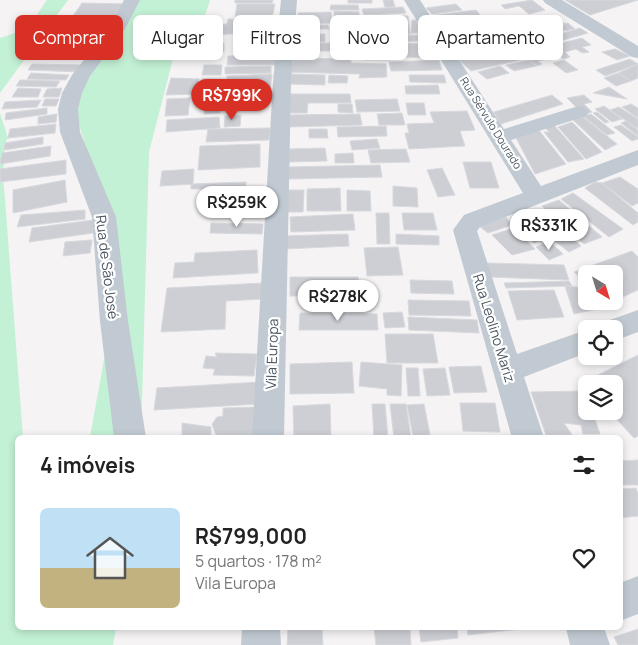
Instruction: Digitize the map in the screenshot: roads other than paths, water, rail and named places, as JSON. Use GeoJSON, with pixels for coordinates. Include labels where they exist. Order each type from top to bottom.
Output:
{"type":"FeatureCollection","features":[{"type":"Feature","properties":{"kind":"street","name":"Rua de São José"},"geometry":{"type":"LineString","coordinates":[[130,435],[114,321],[104,218],[70,132],[68,109],[72,92],[81,75],[117,29],[132,0]]}},
{"type":"Feature","properties":{"kind":"street","name":"Vila Europa"},"geometry":{"type":"LineString","coordinates":[[268,435],[282,82],[289,0]]}},
{"type":"Feature","properties":{"kind":"street","name":"Rua Sérvulo Dourado"},"geometry":{"type":"LineString","coordinates":[[412,0],[501,137],[536,196]]}},
{"type":"Feature","properties":{"kind":"street"},"geometry":{"type":"LineString","coordinates":[[551,0],[638,53]]}},
{"type":"Feature","properties":{"kind":"street"},"geometry":{"type":"LineString","coordinates":[[501,137],[579,112]]}},
{"type":"Feature","properties":{"kind":"street"},"geometry":{"type":"LineString","coordinates":[[536,196],[638,157]]}},
{"type":"Feature","properties":{"kind":"street","name":"Rua Leolino Mariz"},"geometry":{"type":"LineString","coordinates":[[527,435],[465,230],[472,221],[536,196]]}},
{"type":"Feature","properties":{"kind":"street"},"geometry":{"type":"LineString","coordinates":[[623,327],[638,321]]}},
{"type":"Feature","properties":{"kind":"street"},"geometry":{"type":"LineString","coordinates":[[508,370],[578,343]]}},
{"type":"Feature","properties":{"kind":"street"},"geometry":{"type":"LineString","coordinates":[[623,601],[638,595]]}},
{"type":"Feature","properties":{"kind":"street"},"geometry":{"type":"LineString","coordinates":[[261,645],[262,630]]}},
{"type":"Feature","properties":{"kind":"street"},"geometry":{"type":"LineString","coordinates":[[586,630],[590,645]]}}]}
